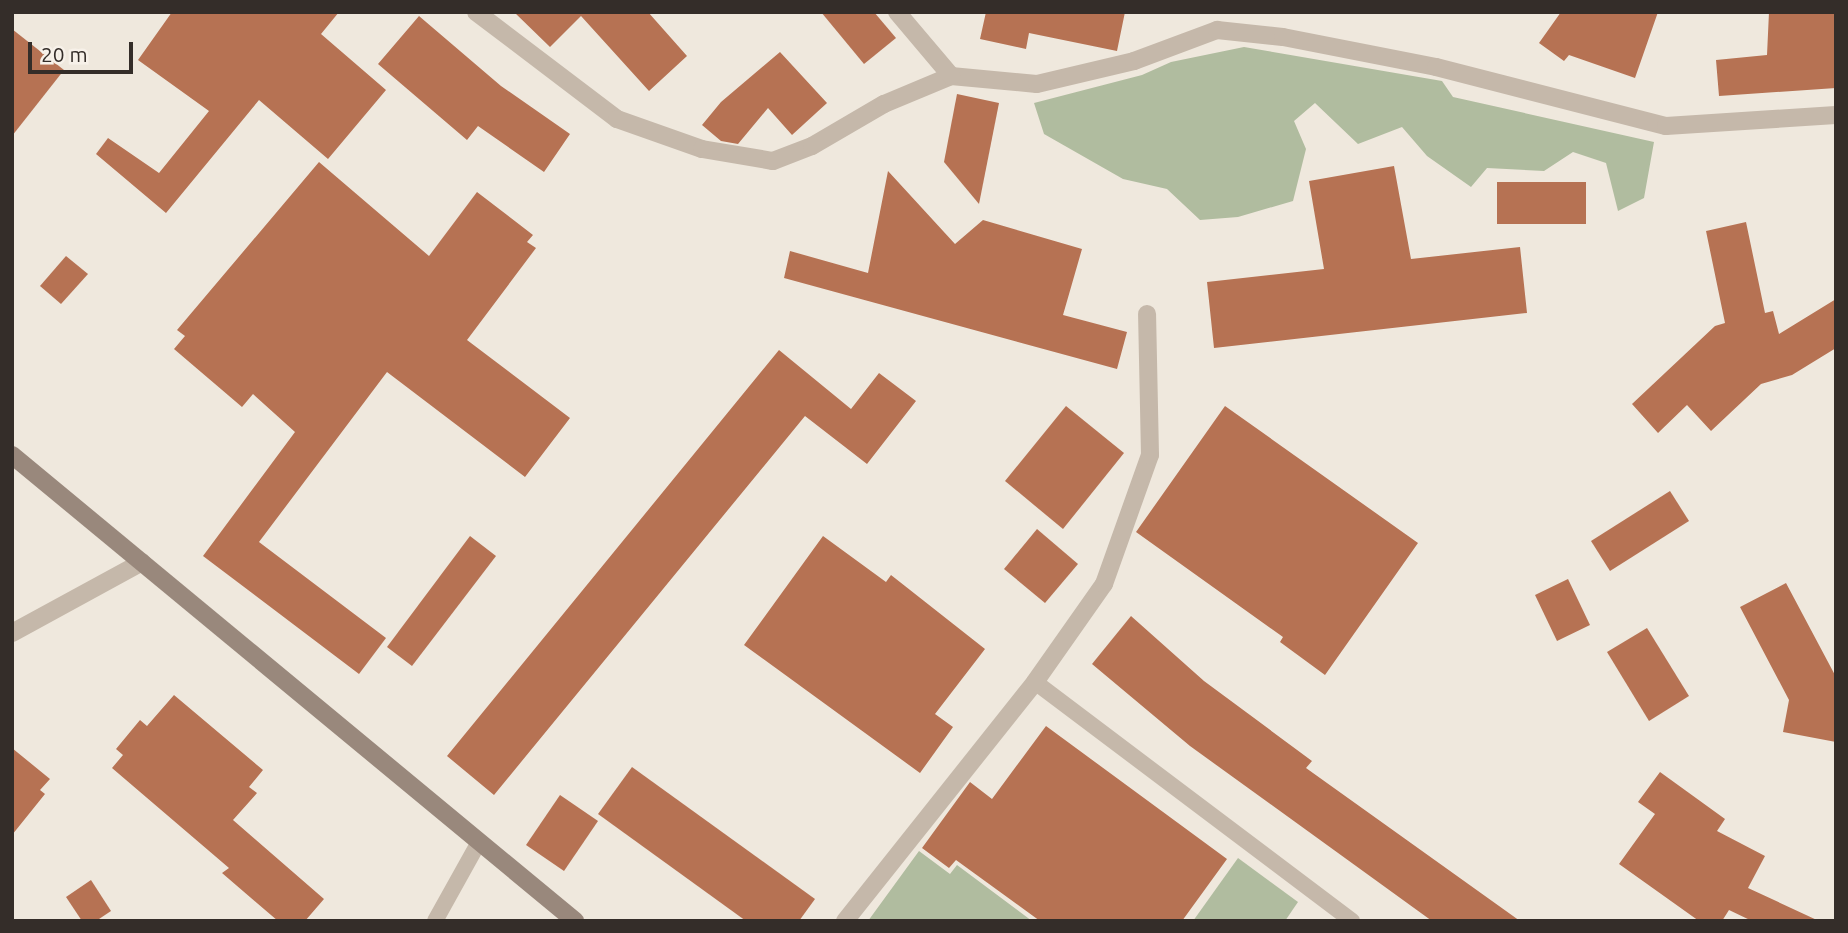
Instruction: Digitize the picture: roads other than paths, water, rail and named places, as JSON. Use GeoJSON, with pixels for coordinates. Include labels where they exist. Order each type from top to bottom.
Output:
{"type":"FeatureCollection","features":[{"type":"Feature","properties":{"kind":"main road"},"geometry":{"type":"LineString","coordinates":[[12,455],[575,921]]}},
{"type":"Feature","properties":{"kind":"street"},"geometry":{"type":"LineString","coordinates":[[476,12],[617,119],[702,149],[773,161],[812,146],[884,104],[951,76],[1037,85],[1134,61],[1217,30],[1283,37],[1436,66],[1666,126],[1836,115]]}},
{"type":"Feature","properties":{"kind":"street"},"geometry":{"type":"LineString","coordinates":[[897,12],[951,76]]}},
{"type":"Feature","properties":{"kind":"street"},"geometry":{"type":"LineString","coordinates":[[845,921],[1035,682],[1104,584],[1150,455],[1147,314]]}},
{"type":"Feature","properties":{"kind":"street"},"geometry":{"type":"LineString","coordinates":[[12,633],[142,562]]}},
{"type":"Feature","properties":{"kind":"lane"},"geometry":{"type":"LineString","coordinates":[[1035,682],[1352,921]]}},
{"type":"Feature","properties":{"kind":"lane"},"geometry":{"type":"LineString","coordinates":[[435,921],[479,842]]}}]}
